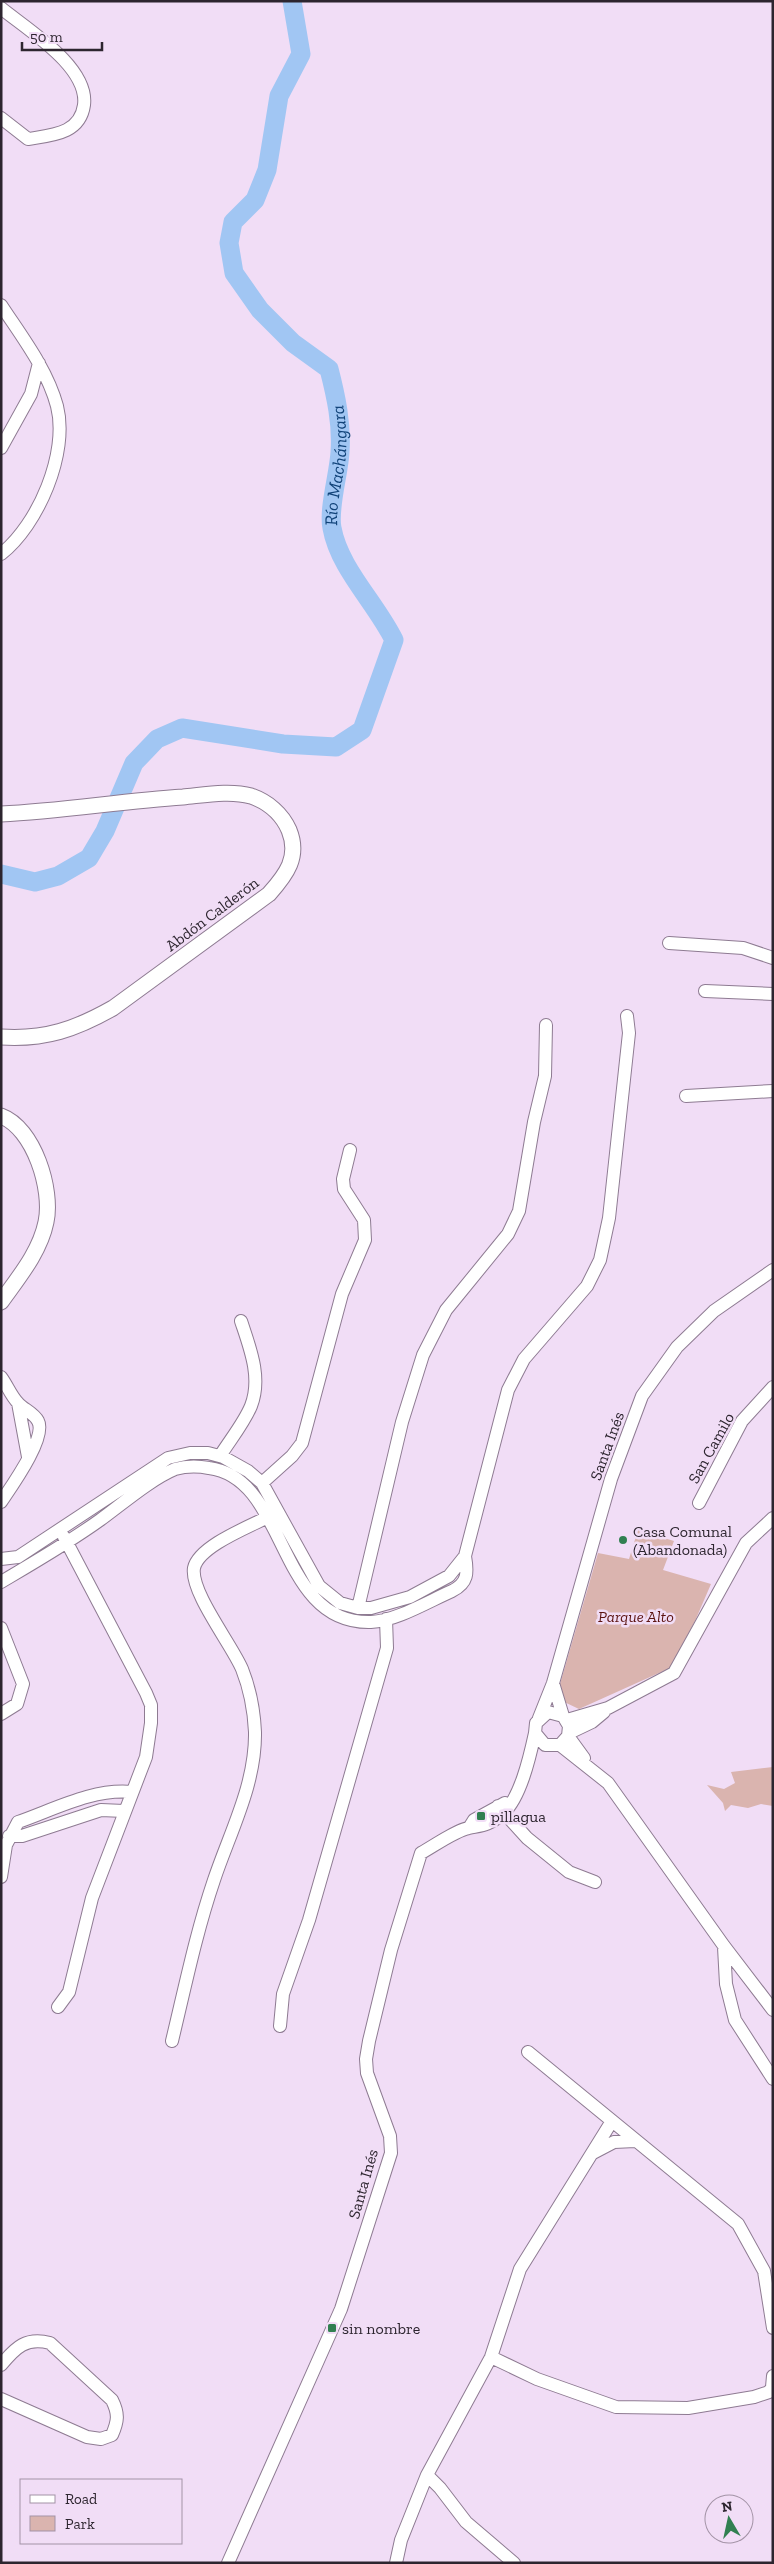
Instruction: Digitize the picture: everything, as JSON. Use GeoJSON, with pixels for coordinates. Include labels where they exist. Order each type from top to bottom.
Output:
{"type":"FeatureCollection","features":[{"type":"Feature","properties":{"kind":"street"},"geometry":{"type":"LineString","coordinates":[[1,8],[71,66],[82,83],[85,101],[83,116],[79,123],[64,131],[48,136],[28,139],[1,118]]}},
{"type":"Feature","properties":{"kind":"street"},"geometry":{"type":"LineString","coordinates":[[1,554],[12,546],[40,506],[57,449],[59,432],[57,406],[39,363],[2,305]]}},
{"type":"Feature","properties":{"kind":"street"},"geometry":{"type":"LineString","coordinates":[[1,448],[31,394],[39,363]]}},
{"type":"Feature","properties":{"kind":"street","name":"Abdón Calderón"},"geometry":{"type":"LineString","coordinates":[[1,814],[112,802],[228,793],[250,796],[268,804],[283,818],[290,833],[292,859],[288,872],[269,894],[113,1008],[85,1024],[57,1033],[28,1039],[1,1037]]}},
{"type":"Feature","properties":{"kind":"street"},"geometry":{"type":"LineString","coordinates":[[669,943],[743,948],[773,958]]}},
{"type":"Feature","properties":{"kind":"street"},"geometry":{"type":"LineString","coordinates":[[705,991],[773,994]]}},
{"type":"Feature","properties":{"kind":"street"},"geometry":{"type":"LineString","coordinates":[[1,1559],[18,1557],[168,1458],[190,1453],[220,1456],[237,1464],[262,1483],[272,1515],[310,1595],[323,1607],[341,1617],[359,1622],[386,1619],[460,1587],[467,1577],[465,1556],[508,1390],[524,1359],[587,1286],[600,1260],[609,1218],[629,1033],[627,1016]]}},
{"type":"Feature","properties":{"kind":"street"},"geometry":{"type":"LineString","coordinates":[[358,1608],[402,1422],[423,1355],[446,1310],[508,1234],[519,1212],[534,1122],[545,1076],[546,1025]]}},
{"type":"Feature","properties":{"kind":"street"},"geometry":{"type":"LineString","coordinates":[[686,1096],[773,1091]]}},
{"type":"Feature","properties":{"kind":"street"},"geometry":{"type":"LineString","coordinates":[[1,1116],[9,1118],[34,1149],[42,1172],[46,1222],[34,1253],[1,1302]]}},
{"type":"Feature","properties":{"kind":"street"},"geometry":{"type":"LineString","coordinates":[[262,1483],[292,1456],[302,1443],[342,1294],[365,1240],[364,1220],[344,1189],[343,1179],[350,1150]]}},
{"type":"Feature","properties":{"kind":"street","name":"Santa Inés"},"geometry":{"type":"LineString","coordinates":[[539,1718],[553,1683],[611,1479],[642,1396],[678,1347],[714,1311],[773,1270]]}},
{"type":"Feature","properties":{"kind":"street"},"geometry":{"type":"LineString","coordinates":[[220,1456],[251,1408],[256,1390],[252,1354],[242,1322]]}},
{"type":"Feature","properties":{"kind":"street"},"geometry":{"type":"LineString","coordinates":[[1,1377],[18,1403],[38,1420],[41,1432],[37,1446],[28,1457],[1,1502]]}},
{"type":"Feature","properties":{"kind":"street","name":"San Camilo"},"geometry":{"type":"LineString","coordinates":[[699,1503],[742,1421],[773,1387]]}},
{"type":"Feature","properties":{"kind":"street"},"geometry":{"type":"LineString","coordinates":[[18,1403],[28,1457]]}},
{"type":"Feature","properties":{"kind":"street"},"geometry":{"type":"LineString","coordinates":[[1,1582],[67,1543],[162,1477],[187,1467],[217,1469],[231,1475],[251,1491],[272,1515],[319,1586],[335,1600],[358,1608],[378,1607],[410,1596],[449,1576],[465,1556]]}},
{"type":"Feature","properties":{"kind":"street"},"geometry":{"type":"LineString","coordinates":[[172,2041],[200,1924],[214,1878],[233,1831],[254,1761],[254,1716],[242,1669],[196,1586],[194,1569],[196,1561],[209,1549],[272,1515]]}},
{"type":"Feature","properties":{"kind":"street"},"geometry":{"type":"LineString","coordinates":[[527,1765],[562,1740],[592,1722],[608,1708],[674,1673],[746,1543],[773,1518]]}},
{"type":"Feature","properties":{"kind":"street"},"geometry":{"type":"LineString","coordinates":[[58,2007],[69,1992],[92,1898],[150,1740],[151,1705],[61,1530]]}},
{"type":"Feature","properties":{"kind":"street"},"geometry":{"type":"LineString","coordinates":[[280,2026],[283,1994],[309,1920],[387,1648],[386,1619]]}},
{"type":"Feature","properties":{"kind":"street"},"geometry":{"type":"LineString","coordinates":[[1,1628],[23,1684],[17,1704],[1,1714]]}},
{"type":"Feature","properties":{"kind":"street"},"geometry":{"type":"LineString","coordinates":[[553,1683],[565,1718],[562,1740]]}},
{"type":"Feature","properties":{"kind":"street"},"geometry":{"type":"LineString","coordinates":[[595,1882],[568,1872],[527,1838],[504,1807],[523,1779],[539,1718],[543,1714],[553,1712],[565,1718],[608,1708]]}},
{"type":"Feature","properties":{"kind":"street"},"geometry":{"type":"LineString","coordinates":[[535,1734],[540,1742],[562,1740],[608,1783],[724,1946],[773,2010]]}},
{"type":"Feature","properties":{"kind":"street"},"geometry":{"type":"LineString","coordinates":[[1,1877],[9,1836],[18,1822],[98,1794],[117,1790],[132,1792]]}},
{"type":"Feature","properties":{"kind":"street","name":"Santa Inés"},"geometry":{"type":"LineString","coordinates":[[228,2563],[341,2309],[391,2153],[390,2136],[367,2073],[366,2059],[368,2041],[390,1950],[421,1853],[469,1828],[478,1828],[504,1807]]}},
{"type":"Feature","properties":{"kind":"street"},"geometry":{"type":"LineString","coordinates":[[9,1836],[22,1836],[101,1810],[124,1811]]}},
{"type":"Feature","properties":{"kind":"street"},"geometry":{"type":"LineString","coordinates":[[724,1946],[726,1984],[735,2020],[773,2080]]}},
{"type":"Feature","properties":{"kind":"street"},"geometry":{"type":"LineString","coordinates":[[528,2052],[738,2224],[764,2271],[773,2328]]}},
{"type":"Feature","properties":{"kind":"street"},"geometry":{"type":"LineString","coordinates":[[396,2563],[401,2540],[427,2475],[491,2357],[520,2269],[612,2121]]}},
{"type":"Feature","properties":{"kind":"street"},"geometry":{"type":"LineString","coordinates":[[591,2154],[614,2142],[635,2141]]}},
{"type":"Feature","properties":{"kind":"street"},"geometry":{"type":"LineString","coordinates":[[1,2365],[16,2347],[27,2341],[39,2340],[50,2342],[112,2400],[118,2412],[118,2422],[112,2435],[101,2438],[87,2437],[1,2399]]}},
{"type":"Feature","properties":{"kind":"street"},"geometry":{"type":"LineString","coordinates":[[491,2357],[537,2379],[616,2407],[688,2408],[754,2397],[769,2392],[772,2387],[773,2376]]}},
{"type":"Feature","properties":{"kind":"street"},"geometry":{"type":"LineString","coordinates":[[427,2475],[466,2522],[514,2563]]}},
{"type":"Feature","properties":{"kind":"green space","name":"Parque Alto"},"geometry":{"type":"Polygon","coordinates":[[[638,1530],[674,1541],[663,1570],[711,1584],[695,1621],[670,1668],[579,1709],[560,1700],[560,1684],[598,1553],[629,1559],[638,1530]]]}},
{"type":"Feature","properties":{"kind":"green space"},"geometry":{"type":"Polygon","coordinates":[[[773,1767],[773,1806],[761,1804],[748,1808],[731,1805],[725,1811],[723,1803],[707,1785],[724,1789],[735,1783],[731,1772],[773,1767]]]}},
{"type":"Feature","properties":{"kind":"waterway","name":"Río Machángara"},"geometry":{"type":"LineString","coordinates":[[1,874],[35,882],[58,876],[89,858],[105,831],[134,763],[157,739],[182,728],[283,744],[336,747],[362,730],[394,640],[342,557],[332,528],[331,511],[339,461],[340,431],[338,410],[329,369],[293,343],[260,310],[234,273],[229,243],[233,222],[255,200],[267,170],[279,96],[301,54],[292,1]]}},
{"type":"Feature","properties":{"kind":"place","name":"Casa Comunal (Abandonada)"},"geometry":{"type":"Point","coordinates":[623,1540]}},
{"type":"Feature","properties":{"kind":"place","name":"pillagua"},"geometry":{"type":"Point","coordinates":[481,1816]}},
{"type":"Feature","properties":{"kind":"place","name":"sin nombre"},"geometry":{"type":"Point","coordinates":[332,2328]}}]}
